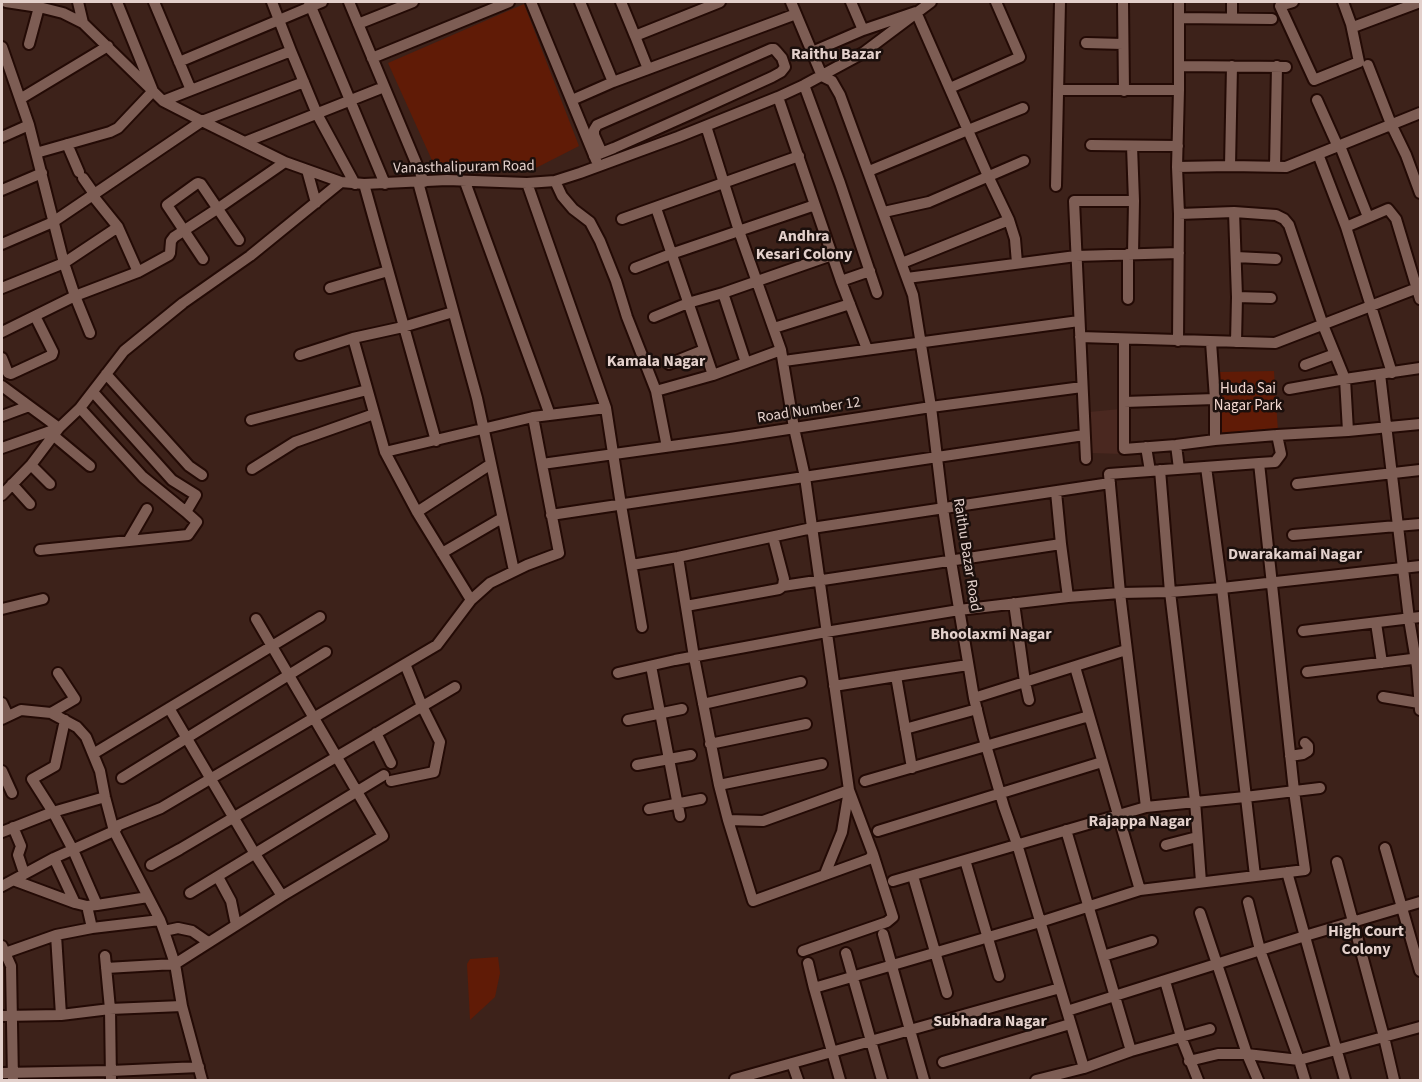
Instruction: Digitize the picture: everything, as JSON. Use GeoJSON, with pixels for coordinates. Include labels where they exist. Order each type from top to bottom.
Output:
{"type":"FeatureCollection","features":[{"type":"Feature","properties":{"kind":"street","name":"Vanasthalipuram Road"},"geometry":{"type":"LineString","coordinates":[[6,2],[63,13],[83,22],[163,102],[285,162],[341,182],[360,184],[447,180],[527,183],[555,181],[598,158],[706,126],[804,85],[863,52],[931,2]]}},
{"type":"Feature","properties":{"kind":"street"},"geometry":{"type":"LineString","coordinates":[[78,2],[83,22]]}},
{"type":"Feature","properties":{"kind":"street"},"geometry":{"type":"LineString","coordinates":[[36,153],[111,132],[118,128],[153,91],[117,2]]}},
{"type":"Feature","properties":{"kind":"street"},"geometry":{"type":"LineString","coordinates":[[154,2],[192,90]]}},
{"type":"Feature","properties":{"kind":"street"},"geometry":{"type":"LineString","coordinates":[[272,2],[317,114],[360,184],[388,271],[436,441]]}},
{"type":"Feature","properties":{"kind":"street"},"geometry":{"type":"LineString","coordinates":[[179,62],[279,20],[310,4],[322,2]]}},
{"type":"Feature","properties":{"kind":"street"},"geometry":{"type":"LineString","coordinates":[[349,2],[421,182],[477,398],[514,571]]}},
{"type":"Feature","properties":{"kind":"street"},"geometry":{"type":"LineString","coordinates":[[358,24],[413,2]]}},
{"type":"Feature","properties":{"kind":"street"},"geometry":{"type":"LineString","coordinates":[[372,58],[509,2]]}},
{"type":"Feature","properties":{"kind":"street"},"geometry":{"type":"LineString","coordinates":[[531,2],[598,158]]}},
{"type":"Feature","properties":{"kind":"street"},"geometry":{"type":"LineString","coordinates":[[580,2],[613,82]]}},
{"type":"Feature","properties":{"kind":"street"},"geometry":{"type":"LineString","coordinates":[[622,2],[648,69]]}},
{"type":"Feature","properties":{"kind":"street"},"geometry":{"type":"LineString","coordinates":[[635,36],[720,2]]}},
{"type":"Feature","properties":{"kind":"street","name":"Raithu Bazar Road"},"geometry":{"type":"LineString","coordinates":[[791,2],[822,76],[832,81],[840,95],[913,295],[931,407],[951,561],[975,703],[1084,1068]]}},
{"type":"Feature","properties":{"kind":"street"},"geometry":{"type":"LineString","coordinates":[[851,2],[863,30]]}},
{"type":"Feature","properties":{"kind":"street"},"geometry":{"type":"LineString","coordinates":[[950,88],[1025,55],[996,2]]}},
{"type":"Feature","properties":{"kind":"street"},"geometry":{"type":"LineString","coordinates":[[1056,186],[1060,2]]}},
{"type":"Feature","properties":{"kind":"street"},"geometry":{"type":"LineString","coordinates":[[1124,2],[1124,91]]}},
{"type":"Feature","properties":{"kind":"street"},"geometry":{"type":"LineString","coordinates":[[1178,341],[1179,2]]}},
{"type":"Feature","properties":{"kind":"street"},"geometry":{"type":"LineString","coordinates":[[1232,2],[1233,18]]}},
{"type":"Feature","properties":{"kind":"street"},"geometry":{"type":"LineString","coordinates":[[1293,2],[1280,6],[1314,80],[1359,62],[1351,24],[1343,2]]}},
{"type":"Feature","properties":{"kind":"street"},"geometry":{"type":"LineString","coordinates":[[1351,24],[1356,26],[1420,2]]}},
{"type":"Feature","properties":{"kind":"street"},"geometry":{"type":"LineString","coordinates":[[310,4],[385,184]]}},
{"type":"Feature","properties":{"kind":"street"},"geometry":{"type":"LineString","coordinates":[[29,44],[39,7]]}},
{"type":"Feature","properties":{"kind":"street"},"geometry":{"type":"LineString","coordinates":[[812,52],[863,30],[916,12],[1009,220],[1015,239],[1017,263]]}},
{"type":"Feature","properties":{"kind":"street"},"geometry":{"type":"LineString","coordinates":[[572,100],[613,82],[796,14]]}},
{"type":"Feature","properties":{"kind":"street"},"geometry":{"type":"LineString","coordinates":[[1179,18],[1272,19]]}},
{"type":"Feature","properties":{"kind":"street"},"geometry":{"type":"LineString","coordinates":[[1086,43],[1124,44]]}},
{"type":"Feature","properties":{"kind":"street"},"geometry":{"type":"LineString","coordinates":[[20,99],[108,46]]}},
{"type":"Feature","properties":{"kind":"street"},"geometry":{"type":"LineString","coordinates":[[2,47],[7,79],[20,99],[29,125],[64,263],[90,333]]}},
{"type":"Feature","properties":{"kind":"street"},"geometry":{"type":"LineString","coordinates":[[771,49],[774,49],[782,58],[785,67],[772,77],[598,158],[594,130],[602,123],[771,49]]}},
{"type":"Feature","properties":{"kind":"street"},"geometry":{"type":"LineString","coordinates":[[163,102],[291,51]]}},
{"type":"Feature","properties":{"kind":"street"},"geometry":{"type":"LineString","coordinates":[[1368,65],[1420,193]]}},
{"type":"Feature","properties":{"kind":"street"},"geometry":{"type":"LineString","coordinates":[[1179,66],[1282,66],[1275,167]]}},
{"type":"Feature","properties":{"kind":"street"},"geometry":{"type":"LineString","coordinates":[[1230,166],[1232,66]]}},
{"type":"Feature","properties":{"kind":"street"},"geometry":{"type":"LineString","coordinates":[[2,244],[53,222],[202,122],[304,82]]}},
{"type":"Feature","properties":{"kind":"street"},"geometry":{"type":"LineString","coordinates":[[804,85],[877,293]]}},
{"type":"Feature","properties":{"kind":"street"},"geometry":{"type":"LineString","coordinates":[[245,142],[384,87]]}},
{"type":"Feature","properties":{"kind":"street"},"geometry":{"type":"LineString","coordinates":[[1058,90],[1179,90]]}},
{"type":"Feature","properties":{"kind":"street"},"geometry":{"type":"LineString","coordinates":[[778,97],[867,349]]}},
{"type":"Feature","properties":{"kind":"street"},"geometry":{"type":"LineString","coordinates":[[1317,100],[1339,146],[1368,218]]}},
{"type":"Feature","properties":{"kind":"street"},"geometry":{"type":"LineString","coordinates":[[869,171],[1023,108]]}},
{"type":"Feature","properties":{"kind":"street"},"geometry":{"type":"LineString","coordinates":[[1177,167],[1286,167],[1420,113]]}},
{"type":"Feature","properties":{"kind":"street"},"geometry":{"type":"LineString","coordinates":[[2,136],[29,125]]}},
{"type":"Feature","properties":{"kind":"street"},"geometry":{"type":"LineString","coordinates":[[706,126],[739,231],[783,356],[812,528],[849,789],[893,916],[887,922],[804,951]]}},
{"type":"Feature","properties":{"kind":"street"},"geometry":{"type":"LineString","coordinates":[[67,144],[81,175],[94,196],[118,226],[138,272]]}},
{"type":"Feature","properties":{"kind":"street"},"geometry":{"type":"LineString","coordinates":[[1091,146],[1178,146]]}},
{"type":"Feature","properties":{"kind":"street"},"geometry":{"type":"LineString","coordinates":[[1128,299],[1134,201],[1132,146]]}},
{"type":"Feature","properties":{"kind":"street"},"geometry":{"type":"LineString","coordinates":[[1317,154],[1346,227],[1392,372]]}},
{"type":"Feature","properties":{"kind":"street"},"geometry":{"type":"LineString","coordinates":[[622,219],[799,156]]}},
{"type":"Feature","properties":{"kind":"street"},"geometry":{"type":"LineString","coordinates":[[884,212],[928,202],[1024,161]]}},
{"type":"Feature","properties":{"kind":"street"},"geometry":{"type":"LineString","coordinates":[[2,332],[75,296],[138,272],[169,255],[171,241],[174,237],[285,162]]}},
{"type":"Feature","properties":{"kind":"street"},"geometry":{"type":"LineString","coordinates":[[307,170],[316,203]]}},
{"type":"Feature","properties":{"kind":"street"},"geometry":{"type":"LineString","coordinates":[[2,190],[42,173]]}},
{"type":"Feature","properties":{"kind":"street"},"geometry":{"type":"LineString","coordinates":[[555,181],[562,196],[573,209],[590,222],[600,241],[656,391],[667,447]]}},
{"type":"Feature","properties":{"kind":"street"},"geometry":{"type":"LineString","coordinates":[[2,495],[31,465],[56,432],[80,408],[124,351],[183,303],[250,256],[341,182]]}},
{"type":"Feature","properties":{"kind":"street"},"geometry":{"type":"LineString","coordinates":[[465,182],[550,415]]}},
{"type":"Feature","properties":{"kind":"street"},"geometry":{"type":"LineString","coordinates":[[527,183],[606,408],[642,627]]}},
{"type":"Feature","properties":{"kind":"street"},"geometry":{"type":"LineString","coordinates":[[203,260],[167,205],[195,184],[201,184],[239,240]]}},
{"type":"Feature","properties":{"kind":"street"},"geometry":{"type":"LineString","coordinates":[[1086,459],[1074,201],[1134,201]]}},
{"type":"Feature","properties":{"kind":"street"},"geometry":{"type":"LineString","coordinates":[[635,268],[815,205]]}},
{"type":"Feature","properties":{"kind":"street"},"geometry":{"type":"LineString","coordinates":[[656,208],[713,375]]}},
{"type":"Feature","properties":{"kind":"street"},"geometry":{"type":"LineString","coordinates":[[1080,338],[1275,343],[1372,305],[1419,291],[1396,219],[1388,209],[1346,227]]}},
{"type":"Feature","properties":{"kind":"street"},"geometry":{"type":"LineString","coordinates":[[1179,214],[1234,212],[1276,216],[1284,219],[1289,225],[1323,325],[1345,379],[1348,431]]}},
{"type":"Feature","properties":{"kind":"street"},"geometry":{"type":"LineString","coordinates":[[1234,212],[1236,342]]}},
{"type":"Feature","properties":{"kind":"street"},"geometry":{"type":"LineString","coordinates":[[902,263],[1009,220]]}},
{"type":"Feature","properties":{"kind":"street"},"geometry":{"type":"LineString","coordinates":[[2,288],[64,263],[118,226]]}},
{"type":"Feature","properties":{"kind":"street"},"geometry":{"type":"LineString","coordinates":[[907,278],[1076,256],[1179,253]]}},
{"type":"Feature","properties":{"kind":"street"},"geometry":{"type":"LineString","coordinates":[[654,317],[688,303],[832,255]]}},
{"type":"Feature","properties":{"kind":"street"},"geometry":{"type":"LineString","coordinates":[[1236,257],[1276,259]]}},
{"type":"Feature","properties":{"kind":"street"},"geometry":{"type":"LineString","coordinates":[[330,288],[388,271]]}},
{"type":"Feature","properties":{"kind":"street"},"geometry":{"type":"LineString","coordinates":[[842,281],[870,271]]}},
{"type":"Feature","properties":{"kind":"street"},"geometry":{"type":"LineString","coordinates":[[723,293],[746,363]]}},
{"type":"Feature","properties":{"kind":"street"},"geometry":{"type":"LineString","coordinates":[[1237,297],[1271,298]]}},
{"type":"Feature","properties":{"kind":"street"},"geometry":{"type":"LineString","coordinates":[[774,328],[850,304]]}},
{"type":"Feature","properties":{"kind":"street"},"geometry":{"type":"LineString","coordinates":[[300,355],[353,338],[403,327],[453,312]]}},
{"type":"Feature","properties":{"kind":"street"},"geometry":{"type":"LineString","coordinates":[[2,358],[8,373],[11,374],[52,355],[53,352],[35,316]]}},
{"type":"Feature","properties":{"kind":"street"},"geometry":{"type":"LineString","coordinates":[[656,391],[746,363],[783,356],[867,349],[1079,321]]}},
{"type":"Feature","properties":{"kind":"street"},"geometry":{"type":"LineString","coordinates":[[353,338],[385,452],[417,512],[471,600]]}},
{"type":"Feature","properties":{"kind":"street"},"geometry":{"type":"LineString","coordinates":[[1124,339],[1124,449],[1420,424]]}},
{"type":"Feature","properties":{"kind":"street"},"geometry":{"type":"LineString","coordinates":[[1211,342],[1215,440]]}},
{"type":"Feature","properties":{"kind":"street"},"geometry":{"type":"LineString","coordinates":[[669,364],[704,350]]}},
{"type":"Feature","properties":{"kind":"street"},"geometry":{"type":"LineString","coordinates":[[1305,365],[1335,354]]}},
{"type":"Feature","properties":{"kind":"street"},"geometry":{"type":"LineString","coordinates":[[1289,389],[1420,368]]}},
{"type":"Feature","properties":{"kind":"street"},"geometry":{"type":"LineString","coordinates":[[106,374],[189,466],[202,475]]}},
{"type":"Feature","properties":{"kind":"street"},"geometry":{"type":"LineString","coordinates":[[1380,374],[1404,568],[1415,618],[1420,700],[1383,697]]}},
{"type":"Feature","properties":{"kind":"street"},"geometry":{"type":"LineString","coordinates":[[2,386],[29,406],[90,466]]}},
{"type":"Feature","properties":{"kind":"street","name":"Road Number 12"},"geometry":{"type":"LineString","coordinates":[[542,464],[1082,387]]}},
{"type":"Feature","properties":{"kind":"street"},"geometry":{"type":"LineString","coordinates":[[251,420],[367,390]]}},
{"type":"Feature","properties":{"kind":"street"},"geometry":{"type":"LineString","coordinates":[[93,392],[172,480],[196,495],[186,512]]}},
{"type":"Feature","properties":{"kind":"street"},"geometry":{"type":"LineString","coordinates":[[1124,402],[1215,399]]}},
{"type":"Feature","properties":{"kind":"street"},"geometry":{"type":"LineString","coordinates":[[2,416],[29,406]]}},
{"type":"Feature","properties":{"kind":"street"},"geometry":{"type":"LineString","coordinates":[[40,549],[188,535],[197,522],[143,477],[80,408]]}},
{"type":"Feature","properties":{"kind":"street"},"geometry":{"type":"LineString","coordinates":[[385,452],[533,417],[606,408]]}},
{"type":"Feature","properties":{"kind":"street"},"geometry":{"type":"LineString","coordinates":[[252,469],[295,442],[374,414]]}},
{"type":"Feature","properties":{"kind":"street"},"geometry":{"type":"LineString","coordinates":[[2,886],[54,858],[114,831],[118,825],[161,808],[437,645],[471,600],[490,584],[514,571],[559,553],[533,417]]}},
{"type":"Feature","properties":{"kind":"street"},"geometry":{"type":"LineString","coordinates":[[2,448],[56,432]]}},
{"type":"Feature","properties":{"kind":"street"},"geometry":{"type":"LineString","coordinates":[[551,515],[1084,435]]}},
{"type":"Feature","properties":{"kind":"street"},"geometry":{"type":"LineString","coordinates":[[1146,807],[1126,651],[1109,474],[1275,462],[1281,454],[1277,435]]}},
{"type":"Feature","properties":{"kind":"street"},"geometry":{"type":"LineString","coordinates":[[1176,445],[1179,469]]}},
{"type":"Feature","properties":{"kind":"street"},"geometry":{"type":"LineString","coordinates":[[1146,447],[1155,471],[1195,801],[1201,882]]}},
{"type":"Feature","properties":{"kind":"street"},"geometry":{"type":"LineString","coordinates":[[814,988],[988,938],[1140,890],[1305,870],[1294,792],[1259,463]]}},
{"type":"Feature","properties":{"kind":"street"},"geometry":{"type":"LineString","coordinates":[[417,512],[491,464]]}},
{"type":"Feature","properties":{"kind":"street"},"geometry":{"type":"LineString","coordinates":[[31,465],[50,484]]}},
{"type":"Feature","properties":{"kind":"street"},"geometry":{"type":"LineString","coordinates":[[1206,467],[1255,876]]}},
{"type":"Feature","properties":{"kind":"street"},"geometry":{"type":"LineString","coordinates":[[1297,484],[1420,470]]}},
{"type":"Feature","properties":{"kind":"street"},"geometry":{"type":"LineString","coordinates":[[632,565],[812,528],[1110,483]]}},
{"type":"Feature","properties":{"kind":"street"},"geometry":{"type":"LineString","coordinates":[[12,484],[30,504]]}},
{"type":"Feature","properties":{"kind":"street"},"geometry":{"type":"LineString","coordinates":[[1056,492],[1068,597]]}},
{"type":"Feature","properties":{"kind":"street"},"geometry":{"type":"LineString","coordinates":[[129,540],[147,509]]}},
{"type":"Feature","properties":{"kind":"street"},"geometry":{"type":"LineString","coordinates":[[442,553],[502,518]]}},
{"type":"Feature","properties":{"kind":"street"},"geometry":{"type":"LineString","coordinates":[[1293,535],[1420,524]]}},
{"type":"Feature","properties":{"kind":"street"},"geometry":{"type":"LineString","coordinates":[[773,537],[784,579],[783,586]]}},
{"type":"Feature","properties":{"kind":"street"},"geometry":{"type":"LineString","coordinates":[[686,606],[819,579],[1061,544]]}},
{"type":"Feature","properties":{"kind":"street"},"geometry":{"type":"LineString","coordinates":[[678,557],[710,744],[728,820],[753,901],[870,859],[873,854]]}},
{"type":"Feature","properties":{"kind":"street"},"geometry":{"type":"LineString","coordinates":[[618,673],[826,632],[959,610],[1068,597],[1222,588],[1420,566]]}},
{"type":"Feature","properties":{"kind":"street"},"geometry":{"type":"LineString","coordinates":[[2,609],[43,599]]}},
{"type":"Feature","properties":{"kind":"street"},"geometry":{"type":"LineString","coordinates":[[1014,603],[1029,700]]}},
{"type":"Feature","properties":{"kind":"street"},"geometry":{"type":"LineString","coordinates":[[93,753],[320,617]]}},
{"type":"Feature","properties":{"kind":"street"},"geometry":{"type":"LineString","coordinates":[[1303,631],[1415,618]]}},
{"type":"Feature","properties":{"kind":"street"},"geometry":{"type":"LineString","coordinates":[[106,968],[175,964],[282,896],[383,836],[256,619]]}},
{"type":"Feature","properties":{"kind":"street"},"geometry":{"type":"LineString","coordinates":[[1376,622],[1382,663]]}},
{"type":"Feature","properties":{"kind":"street"},"geometry":{"type":"LineString","coordinates":[[905,729],[1025,682],[1126,651]]}},
{"type":"Feature","properties":{"kind":"street"},"geometry":{"type":"LineString","coordinates":[[122,778],[326,652]]}},
{"type":"Feature","properties":{"kind":"street"},"geometry":{"type":"LineString","coordinates":[[1307,672],[1418,659]]}},
{"type":"Feature","properties":{"kind":"street"},"geometry":{"type":"LineString","coordinates":[[190,893],[357,792],[387,778],[434,772],[440,742],[405,664]]}},
{"type":"Feature","properties":{"kind":"street"},"geometry":{"type":"LineString","coordinates":[[834,686],[968,665]]}},
{"type":"Feature","properties":{"kind":"street"},"geometry":{"type":"LineString","coordinates":[[651,666],[680,816]]}},
{"type":"Feature","properties":{"kind":"street"},"geometry":{"type":"LineString","coordinates":[[1075,667],[1140,890]]}},
{"type":"Feature","properties":{"kind":"street"},"geometry":{"type":"LineString","coordinates":[[51,713],[75,699],[58,673]]}},
{"type":"Feature","properties":{"kind":"street"},"geometry":{"type":"LineString","coordinates":[[896,676],[912,768]]}},
{"type":"Feature","properties":{"kind":"street"},"geometry":{"type":"LineString","coordinates":[[703,704],[801,682]]}},
{"type":"Feature","properties":{"kind":"street"},"geometry":{"type":"LineString","coordinates":[[151,865],[455,687]]}},
{"type":"Feature","properties":{"kind":"street"},"geometry":{"type":"LineString","coordinates":[[2,703],[5,717],[21,710],[51,713],[77,727],[86,737],[100,771],[114,831],[164,931],[175,964],[182,1006],[202,1080]]}},
{"type":"Feature","properties":{"kind":"street"},"geometry":{"type":"LineString","coordinates":[[169,708],[282,896]]}},
{"type":"Feature","properties":{"kind":"street"},"geometry":{"type":"LineString","coordinates":[[628,720],[682,709]]}},
{"type":"Feature","properties":{"kind":"street"},"geometry":{"type":"LineString","coordinates":[[865,781],[1089,716]]}},
{"type":"Feature","properties":{"kind":"street"},"geometry":{"type":"LineString","coordinates":[[65,720],[56,766],[32,779],[73,850],[92,905],[92,928]]}},
{"type":"Feature","properties":{"kind":"street"},"geometry":{"type":"LineString","coordinates":[[710,744],[806,724]]}},
{"type":"Feature","properties":{"kind":"street"},"geometry":{"type":"LineString","coordinates":[[376,733],[391,763]]}},
{"type":"Feature","properties":{"kind":"street"},"geometry":{"type":"LineString","coordinates":[[1290,756],[1308,751],[1305,742]]}},
{"type":"Feature","properties":{"kind":"street"},"geometry":{"type":"LineString","coordinates":[[637,765],[691,754]]}},
{"type":"Feature","properties":{"kind":"street"},"geometry":{"type":"LineString","coordinates":[[878,831],[1102,762]]}},
{"type":"Feature","properties":{"kind":"street"},"geometry":{"type":"LineString","coordinates":[[719,785],[822,765]]}},
{"type":"Feature","properties":{"kind":"street"},"geometry":{"type":"LineString","coordinates":[[2,771],[12,793]]}},
{"type":"Feature","properties":{"kind":"street"},"geometry":{"type":"LineString","coordinates":[[893,881],[1146,807],[1320,788]]}},
{"type":"Feature","properties":{"kind":"street"},"geometry":{"type":"LineString","coordinates":[[728,820],[763,821],[849,789]]}},
{"type":"Feature","properties":{"kind":"street"},"geometry":{"type":"LineString","coordinates":[[825,874],[842,832],[849,789]]}},
{"type":"Feature","properties":{"kind":"street"},"geometry":{"type":"LineString","coordinates":[[2,832],[53,812],[105,797]]}},
{"type":"Feature","properties":{"kind":"street"},"geometry":{"type":"LineString","coordinates":[[649,809],[701,799]]}},
{"type":"Feature","properties":{"kind":"street"},"geometry":{"type":"LineString","coordinates":[[13,827],[21,846],[18,855],[24,873]]}},
{"type":"Feature","properties":{"kind":"street"},"geometry":{"type":"LineString","coordinates":[[1066,830],[1131,1051]]}},
{"type":"Feature","properties":{"kind":"street"},"geometry":{"type":"LineString","coordinates":[[1166,845],[1197,837]]}},
{"type":"Feature","properties":{"kind":"street"},"geometry":{"type":"LineString","coordinates":[[1385,848],[1420,971]]}},
{"type":"Feature","properties":{"kind":"street"},"geometry":{"type":"LineString","coordinates":[[54,858],[75,903]]}},
{"type":"Feature","properties":{"kind":"street"},"geometry":{"type":"LineString","coordinates":[[965,860],[999,976]]}},
{"type":"Feature","properties":{"kind":"street"},"geometry":{"type":"LineString","coordinates":[[1337,862],[1394,1080]]}},
{"type":"Feature","properties":{"kind":"street"},"geometry":{"type":"LineString","coordinates":[[1287,872],[1345,1080]]}},
{"type":"Feature","properties":{"kind":"street"},"geometry":{"type":"LineString","coordinates":[[913,876],[947,993]]}},
{"type":"Feature","properties":{"kind":"street"},"geometry":{"type":"LineString","coordinates":[[218,877],[231,901],[236,925]]}},
{"type":"Feature","properties":{"kind":"street"},"geometry":{"type":"LineString","coordinates":[[13,880],[75,903],[92,905],[148,897]]}},
{"type":"Feature","properties":{"kind":"street"},"geometry":{"type":"LineString","coordinates":[[1248,902],[1260,950],[1305,1080]]}},
{"type":"Feature","properties":{"kind":"street"},"geometry":{"type":"LineString","coordinates":[[1066,1011],[1420,902]]}},
{"type":"Feature","properties":{"kind":"street"},"geometry":{"type":"LineString","coordinates":[[1200,913],[1247,1054],[1258,1080]]}},
{"type":"Feature","properties":{"kind":"street"},"geometry":{"type":"LineString","coordinates":[[160,920],[92,928],[3,949],[6,967],[9,1075],[111,1076],[199,1066]]}},
{"type":"Feature","properties":{"kind":"street"},"geometry":{"type":"LineString","coordinates":[[164,931],[178,928],[192,931],[208,942]]}},
{"type":"Feature","properties":{"kind":"street"},"geometry":{"type":"LineString","coordinates":[[883,934],[924,1080]]}},
{"type":"Feature","properties":{"kind":"street"},"geometry":{"type":"LineString","coordinates":[[56,936],[61,1015]]}},
{"type":"Feature","properties":{"kind":"street"},"geometry":{"type":"LineString","coordinates":[[1102,956],[1152,941]]}},
{"type":"Feature","properties":{"kind":"street"},"geometry":{"type":"LineString","coordinates":[[846,953],[882,1080]]}},
{"type":"Feature","properties":{"kind":"street"},"geometry":{"type":"LineString","coordinates":[[105,956],[110,1009],[111,1076]]}},
{"type":"Feature","properties":{"kind":"street"},"geometry":{"type":"LineString","coordinates":[[808,963],[840,1080]]}},
{"type":"Feature","properties":{"kind":"street"},"geometry":{"type":"LineString","coordinates":[[1165,981],[1181,1037],[1197,1080]]}},
{"type":"Feature","properties":{"kind":"street"},"geometry":{"type":"LineString","coordinates":[[735,1079],[759,1076],[792,1063],[1060,988]]}},
{"type":"Feature","properties":{"kind":"street"},"geometry":{"type":"LineString","coordinates":[[7,1016],[61,1015],[110,1009],[182,1006]]}},
{"type":"Feature","properties":{"kind":"street"},"geometry":{"type":"LineString","coordinates":[[943,1062],[1070,1024]]}},
{"type":"Feature","properties":{"kind":"street"},"geometry":{"type":"LineString","coordinates":[[1190,1061],[1218,1054],[1247,1054],[1299,1060],[1420,1027]]}},
{"type":"Feature","properties":{"kind":"street"},"geometry":{"type":"LineString","coordinates":[[1036,1080],[1084,1068],[1131,1051],[1210,1029]]}},
{"type":"Feature","properties":{"kind":"street"},"geometry":{"type":"LineString","coordinates":[[792,1063],[798,1080]]}},
{"type":"Feature","properties":{"kind":"shaded area"},"geometry":{"type":"Polygon","coordinates":[[[1120,409],[1123,454],[1091,453],[1089,412],[1120,409]]]}},
{"type":"Feature","properties":{"kind":"green space"},"geometry":{"type":"Polygon","coordinates":[[[524,4],[579,146],[532,170],[435,167],[388,63],[524,4]]]}},
{"type":"Feature","properties":{"kind":"green space","name":"Huda Sai Nagar Park"},"geometry":{"type":"Polygon","coordinates":[[[1274,371],[1278,431],[1221,433],[1220,372],[1274,371]]]}},
{"type":"Feature","properties":{"kind":"green space"},"geometry":{"type":"Polygon","coordinates":[[[498,957],[500,973],[495,997],[470,1020],[467,964],[470,959],[498,957]]]}},
{"type":"Feature","properties":{"kind":"district","name":"Raithu Bazar"},"geometry":{"type":"Point","coordinates":[836,55]}},
{"type":"Feature","properties":{"kind":"district","name":"Andhra Kesari Colony"},"geometry":{"type":"Point","coordinates":[804,246]}},
{"type":"Feature","properties":{"kind":"district","name":"Kamala Nagar"},"geometry":{"type":"Point","coordinates":[656,362]}},
{"type":"Feature","properties":{"kind":"district","name":"Dwarakamai Nagar"},"geometry":{"type":"Point","coordinates":[1295,555]}},
{"type":"Feature","properties":{"kind":"district","name":"Bhoolaxmi Nagar"},"geometry":{"type":"Point","coordinates":[991,635]}},
{"type":"Feature","properties":{"kind":"district","name":"Rajappa Nagar"},"geometry":{"type":"Point","coordinates":[1140,822]}},
{"type":"Feature","properties":{"kind":"district","name":"High Court Colony"},"geometry":{"type":"Point","coordinates":[1366,941]}},
{"type":"Feature","properties":{"kind":"district","name":"Subhadra Nagar"},"geometry":{"type":"Point","coordinates":[990,1022]}}]}
